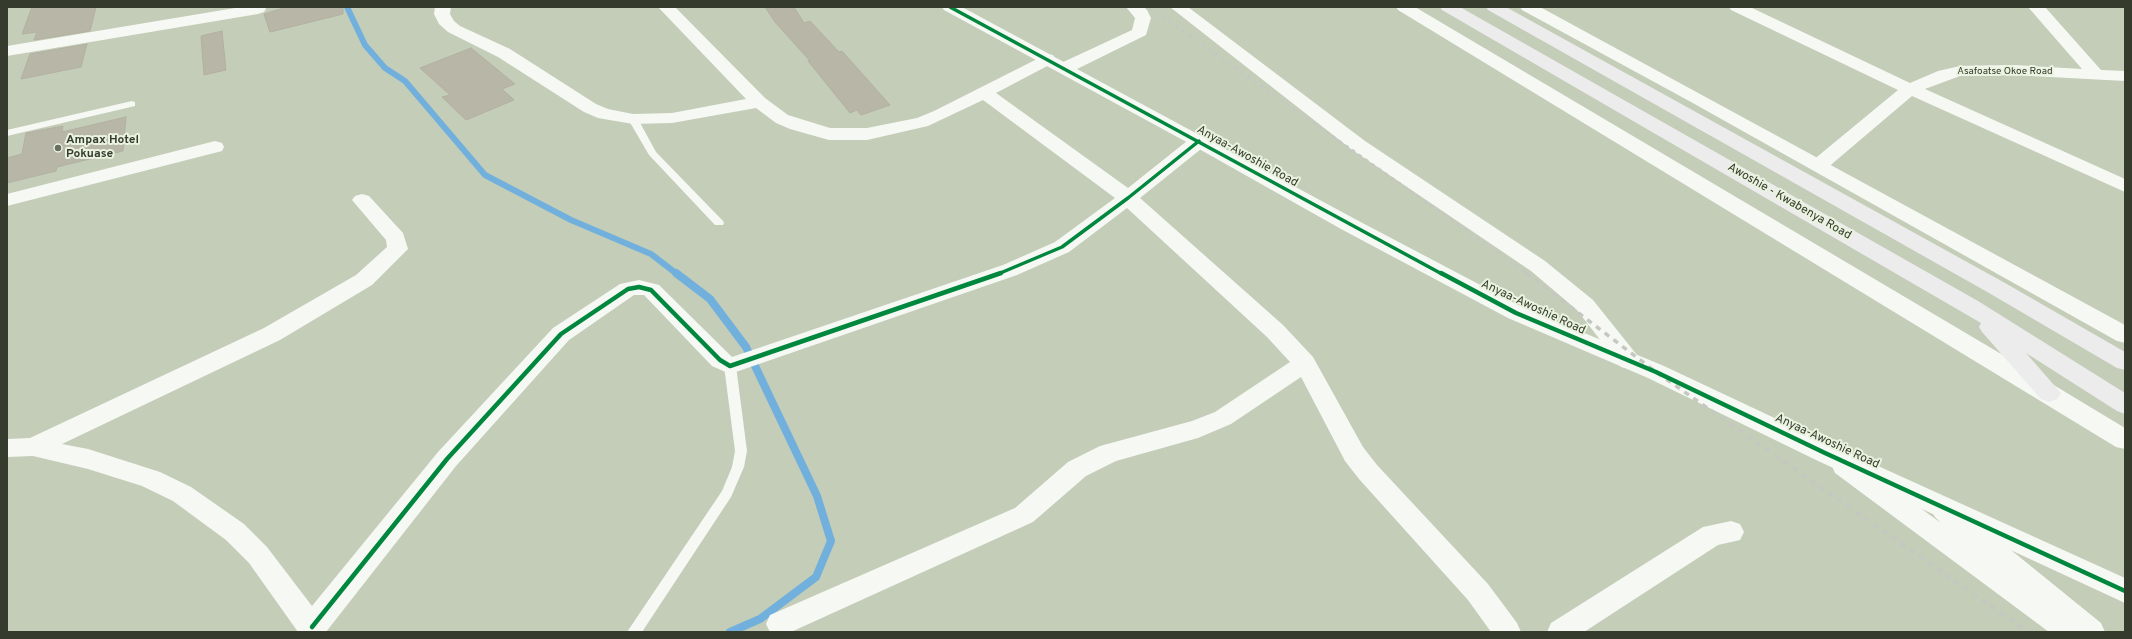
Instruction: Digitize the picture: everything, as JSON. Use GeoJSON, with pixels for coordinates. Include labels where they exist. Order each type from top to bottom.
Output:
{"type":"FeatureCollection","features":[{"type":"Feature","properties":{"kind":"main road"},"geometry":{"type":"LineString","coordinates":[[1494,7],[1990,284],[2125,362]]}},
{"type":"Feature","properties":{"kind":"main road","name":"Awoshie - Kwabenya Road"},"geometry":{"type":"LineString","coordinates":[[1450,8],[1970,306],[2125,405]]}},
{"type":"Feature","properties":{"kind":"main road"},"geometry":{"type":"LineString","coordinates":[[1970,306],[2049,393]]}},
{"type":"Feature","properties":{"kind":"street"},"geometry":{"type":"LineString","coordinates":[[443,7],[442,14],[447,24],[454,29],[504,53],[590,108],[604,114],[633,119],[672,118],[759,102]]}},
{"type":"Feature","properties":{"kind":"street"},"geometry":{"type":"LineString","coordinates":[[666,7],[759,102],[782,119],[796,125],[829,134],[848,135],[867,134],[922,122],[984,92],[1056,64],[1133,37],[1140,32],[1143,18],[1141,13],[1134,7]]}},
{"type":"Feature","properties":{"kind":"street","name":"Anyaa-Awoshie Road"},"geometry":{"type":"LineString","coordinates":[[950,7],[1199,141],[1477,294],[1516,313],[1629,361],[1825,453],[2125,590]]}},
{"type":"Feature","properties":{"kind":"street"},"geometry":{"type":"LineString","coordinates":[[1178,7],[1346,136],[1538,266],[1585,305],[1629,361]]}},
{"type":"Feature","properties":{"kind":"street"},"geometry":{"type":"LineString","coordinates":[[1404,7],[2125,440]]}},
{"type":"Feature","properties":{"kind":"street"},"geometry":{"type":"LineString","coordinates":[[1528,7],[1819,164],[2125,335]]}},
{"type":"Feature","properties":{"kind":"street"},"geometry":{"type":"LineString","coordinates":[[1737,7],[1910,89],[2125,186]]}},
{"type":"Feature","properties":{"kind":"street"},"geometry":{"type":"LineString","coordinates":[[2036,7],[2096,74]]}},
{"type":"Feature","properties":{"kind":"street"},"geometry":{"type":"LineString","coordinates":[[7,51],[258,9]]}},
{"type":"Feature","properties":{"kind":"street","name":"Asafoatse Okoe Road"},"geometry":{"type":"LineString","coordinates":[[1819,164],[1910,89],[1944,74],[1960,70],[2125,76]]}},
{"type":"Feature","properties":{"kind":"street"},"geometry":{"type":"LineString","coordinates":[[984,92],[1128,198],[1275,331],[1305,363],[1354,454],[1368,472],[1478,592],[1507,632]]}},
{"type":"Feature","properties":{"kind":"street"},"geometry":{"type":"LineString","coordinates":[[7,448],[32,447],[88,459],[151,479],[182,494],[235,532],[258,555],[312,629],[446,459],[561,334],[628,288],[651,290],[720,360],[735,364],[1010,270],[1062,246],[1128,198],[1199,141]]}},
{"type":"Feature","properties":{"kind":"street"},"geometry":{"type":"LineString","coordinates":[[7,200],[215,147]]}},
{"type":"Feature","properties":{"kind":"street"},"geometry":{"type":"LineString","coordinates":[[32,447],[272,334],[364,280],[398,249],[396,238],[362,200]]}},
{"type":"Feature","properties":{"kind":"street"},"geometry":{"type":"LineString","coordinates":[[780,624],[1024,515],[1078,469],[1109,453],[1198,429],[1223,418],[1305,363]]}},
{"type":"Feature","properties":{"kind":"street"},"geometry":{"type":"LineString","coordinates":[[1825,453],[2071,632]]}},
{"type":"Feature","properties":{"kind":"street"},"geometry":{"type":"LineString","coordinates":[[1935,503],[2091,632]]}},
{"type":"Feature","properties":{"kind":"street"},"geometry":{"type":"LineString","coordinates":[[1561,632],[1712,535],[1731,532]]}},
{"type":"Feature","properties":{"kind":"lane"},"geometry":{"type":"LineString","coordinates":[[7,133],[132,104]]}},
{"type":"Feature","properties":{"kind":"lane"},"geometry":{"type":"LineString","coordinates":[[633,119],[652,153],[719,223]]}},
{"type":"Feature","properties":{"kind":"lane"},"geometry":{"type":"LineString","coordinates":[[634,632],[726,493],[738,467],[741,451],[735,364]]}},
{"type":"Feature","properties":{"kind":"building"},"geometry":{"type":"Polygon","coordinates":[[[32,7],[96,7],[90,31],[34,40],[37,32],[22,34],[32,7]]]}},
{"type":"Feature","properties":{"kind":"building"},"geometry":{"type":"Polygon","coordinates":[[[287,7],[343,7],[343,14],[270,32],[264,14],[287,7]]]}},
{"type":"Feature","properties":{"kind":"building"},"geometry":{"type":"Polygon","coordinates":[[[765,7],[794,7],[804,23],[810,21],[839,52],[842,51],[890,105],[861,115],[857,110],[850,113],[808,61],[810,61],[775,22],[765,7]]]}},
{"type":"Feature","properties":{"kind":"building"},"geometry":{"type":"Polygon","coordinates":[[[222,31],[226,70],[204,75],[201,36],[222,31]]]}},
{"type":"Feature","properties":{"kind":"building"},"geometry":{"type":"Polygon","coordinates":[[[87,44],[81,67],[21,79],[30,54],[87,44]]]}},
{"type":"Feature","properties":{"kind":"building"},"geometry":{"type":"Polygon","coordinates":[[[471,48],[515,84],[502,89],[514,100],[466,120],[442,97],[450,95],[420,68],[471,48]]]}},
{"type":"Feature","properties":{"kind":"building"},"geometry":{"type":"Polygon","coordinates":[[[126,117],[123,151],[57,167],[56,171],[7,183],[7,158],[22,154],[26,133],[63,126],[62,132],[126,117]]]}},
{"type":"Feature","properties":{"kind":"waterway"},"geometry":{"type":"LineString","coordinates":[[347,7],[365,45],[385,68],[405,81],[485,175],[571,220],[651,254],[677,274]]}},
{"type":"Feature","properties":{"kind":"waterway"},"geometry":{"type":"LineString","coordinates":[[676,273],[710,299],[746,347],[817,496],[831,541],[816,577],[760,619],[730,632]]}},
{"type":"Feature","properties":{"kind":"railway"},"geometry":{"type":"LineString","coordinates":[[1149,7],[1528,274]]}},
{"type":"Feature","properties":{"kind":"railway"},"geometry":{"type":"LineString","coordinates":[[1526,273],[1656,372],[2028,632]]}},
{"type":"Feature","properties":{"kind":"cycle path"},"geometry":{"type":"LineString","coordinates":[[950,7],[1199,141],[1348,224],[1516,313],[1656,372],[1825,453],[2125,591]]}},
{"type":"Feature","properties":{"kind":"cycle path"},"geometry":{"type":"LineString","coordinates":[[312,627],[447,459],[561,334],[628,289],[639,287],[651,290],[720,360],[730,366],[1010,270],[1062,247],[1128,198],[1199,141]]}},
{"type":"Feature","properties":{"kind":"place","name":"Ampax Hotel Pokuase"},"geometry":{"type":"Point","coordinates":[58,148]}}]}
